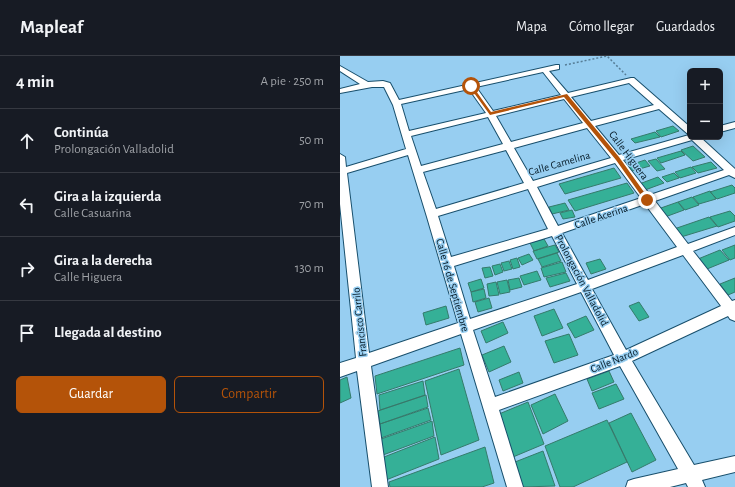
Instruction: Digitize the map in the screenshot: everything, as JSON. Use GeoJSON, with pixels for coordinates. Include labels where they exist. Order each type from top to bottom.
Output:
{"type":"FeatureCollection","features":[{"type":"Feature","properties":{"kind":"street"},"geometry":{"type":"LineString","coordinates":[[396,103],[556,67]]}},
{"type":"Feature","properties":{"kind":"street"},"geometry":{"type":"LineString","coordinates":[[340,68],[367,86]]}},
{"type":"Feature","properties":{"kind":"street","name":"Calle Higuera"},"geometry":{"type":"LineString","coordinates":[[544,69],[617,159],[685,250],[733,310]]}},
{"type":"Feature","properties":{"kind":"street"},"geometry":{"type":"LineString","coordinates":[[405,135],[490,113],[631,80],[687,129]]}},
{"type":"Feature","properties":{"kind":"street","name":"Calle 16 de Septiembre"},"geometry":{"type":"LineString","coordinates":[[367,86],[387,85],[396,103],[405,135],[433,214],[465,327],[515,487]]}},
{"type":"Feature","properties":{"kind":"street"},"geometry":{"type":"LineString","coordinates":[[340,91],[367,86]]}},
{"type":"Feature","properties":{"kind":"street","name":"Prolongación Valladolid"},"geometry":{"type":"LineString","coordinates":[[471,86],[490,113],[556,231],[623,358],[694,481]]}},
{"type":"Feature","properties":{"kind":"street"},"geometry":{"type":"LineString","coordinates":[[418,170],[659,106]]}},
{"type":"Feature","properties":{"kind":"street"},"geometry":{"type":"LineString","coordinates":[[723,128],[735,125]]}},
{"type":"Feature","properties":{"kind":"street","name":"Calle Camelina"},"geometry":{"type":"LineString","coordinates":[[433,214],[687,138]]}},
{"type":"Feature","properties":{"kind":"street"},"geometry":{"type":"LineString","coordinates":[[699,140],[734,170]]}},
{"type":"Feature","properties":{"kind":"street"},"geometry":{"type":"LineString","coordinates":[[709,140],[734,170]]}},
{"type":"Feature","properties":{"kind":"street"},"geometry":{"type":"LineString","coordinates":[[341,167],[411,151]]}},
{"type":"Feature","properties":{"kind":"street","name":"Francisco Carrilo"},"geometry":{"type":"LineString","coordinates":[[341,167],[345,239],[380,487]]}},
{"type":"Feature","properties":{"kind":"street","name":"Calle Acerina"},"geometry":{"type":"LineString","coordinates":[[448,263],[556,231],[734,170]]}},
{"type":"Feature","properties":{"kind":"street"},"geometry":{"type":"LineString","coordinates":[[340,370],[585,286],[735,231]]}},
{"type":"Feature","properties":{"kind":"street","name":"Calle Nardo"},"geometry":{"type":"LineString","coordinates":[[490,406],[623,358],[733,310]]}},
{"type":"Feature","properties":{"kind":"street"},"geometry":{"type":"LineString","coordinates":[[634,487],[694,481],[735,464]]}},
{"type":"Feature","properties":{"kind":"path"},"geometry":{"type":"LineString","coordinates":[[556,67],[607,56],[631,80]]}},
{"type":"Feature","properties":{"kind":"building"},"geometry":{"type":"Polygon","coordinates":[[[673,126],[679,131],[661,137],[656,131],[673,126]]]}},
{"type":"Feature","properties":{"kind":"building"},"geometry":{"type":"Polygon","coordinates":[[[655,132],[660,137],[635,143],[631,139],[655,132]]]}},
{"type":"Feature","properties":{"kind":"building"},"geometry":{"type":"Polygon","coordinates":[[[693,146],[705,157],[693,161],[681,150],[693,146]]]}},
{"type":"Feature","properties":{"kind":"building"},"geometry":{"type":"Polygon","coordinates":[[[681,151],[685,155],[661,163],[657,158],[681,151]]]}},
{"type":"Feature","properties":{"kind":"building"},"geometry":{"type":"Polygon","coordinates":[[[656,159],[665,169],[657,171],[648,161],[656,159]]]}},
{"type":"Feature","properties":{"kind":"building"},"geometry":{"type":"Polygon","coordinates":[[[645,160],[650,166],[632,171],[627,166],[645,160]]]}},
{"type":"Feature","properties":{"kind":"building"},"geometry":{"type":"Polygon","coordinates":[[[711,162],[717,168],[698,173],[692,167],[711,162]]]}},
{"type":"Feature","properties":{"kind":"building"},"geometry":{"type":"Polygon","coordinates":[[[691,167],[696,173],[680,178],[675,172],[691,167]]]}},
{"type":"Feature","properties":{"kind":"building"},"geometry":{"type":"Polygon","coordinates":[[[614,168],[621,178],[565,194],[559,184],[614,168]]]}},
{"type":"Feature","properties":{"kind":"building"},"geometry":{"type":"Polygon","coordinates":[[[674,173],[679,178],[667,182],[662,177],[674,173]]]}},
{"type":"Feature","properties":{"kind":"building"},"geometry":{"type":"Polygon","coordinates":[[[658,177],[664,183],[645,190],[639,184],[658,177]]]}},
{"type":"Feature","properties":{"kind":"building"},"geometry":{"type":"Polygon","coordinates":[[[627,183],[634,193],[575,211],[568,200],[627,183]]]}},
{"type":"Feature","properties":{"kind":"building"},"geometry":{"type":"Polygon","coordinates":[[[732,185],[735,188],[735,193],[717,199],[710,192],[732,185]]]}},
{"type":"Feature","properties":{"kind":"building"},"geometry":{"type":"Polygon","coordinates":[[[710,191],[716,199],[699,204],[693,197],[710,191]]]}},
{"type":"Feature","properties":{"kind":"building"},"geometry":{"type":"Polygon","coordinates":[[[692,197],[699,205],[685,210],[678,202],[692,197]]]}},
{"type":"Feature","properties":{"kind":"building"},"geometry":{"type":"Polygon","coordinates":[[[678,202],[684,210],[665,217],[658,209],[678,202]]]}},
{"type":"Feature","properties":{"kind":"building"},"geometry":{"type":"Polygon","coordinates":[[[565,203],[569,210],[552,214],[549,207],[565,203]]]}},
{"type":"Feature","properties":{"kind":"building"},"geometry":{"type":"Polygon","coordinates":[[[572,210],[575,217],[563,219],[560,213],[572,210]]]}},
{"type":"Feature","properties":{"kind":"building"},"geometry":{"type":"Polygon","coordinates":[[[730,211],[735,216],[735,221],[718,227],[710,217],[730,211]]]}},
{"type":"Feature","properties":{"kind":"building"},"geometry":{"type":"Polygon","coordinates":[[[709,217],[717,226],[681,237],[674,229],[709,217]]]}},
{"type":"Feature","properties":{"kind":"building"},"geometry":{"type":"Polygon","coordinates":[[[544,239],[548,246],[534,251],[530,243],[544,239]]]}},
{"type":"Feature","properties":{"kind":"building"},"geometry":{"type":"Polygon","coordinates":[[[555,245],[559,252],[537,259],[533,251],[555,245]]]}},
{"type":"Feature","properties":{"kind":"building"},"geometry":{"type":"Polygon","coordinates":[[[735,245],[735,258],[730,260],[722,250],[735,245]]]}},
{"type":"Feature","properties":{"kind":"building"},"geometry":{"type":"Polygon","coordinates":[[[720,250],[729,260],[707,269],[698,259],[720,250]]]}},
{"type":"Feature","properties":{"kind":"building"},"geometry":{"type":"Polygon","coordinates":[[[557,253],[561,261],[542,267],[538,259],[557,253]]]}},
{"type":"Feature","properties":{"kind":"building"},"geometry":{"type":"Polygon","coordinates":[[[529,254],[533,260],[522,265],[518,258],[529,254]]]}},
{"type":"Feature","properties":{"kind":"building"},"geometry":{"type":"Polygon","coordinates":[[[517,258],[520,267],[513,269],[510,260],[517,258]]]}},
{"type":"Feature","properties":{"kind":"building"},"geometry":{"type":"Polygon","coordinates":[[[600,259],[606,269],[591,274],[586,263],[600,259]]]}},
{"type":"Feature","properties":{"kind":"building"},"geometry":{"type":"Polygon","coordinates":[[[509,261],[512,269],[504,271],[501,263],[509,261]]]}},
{"type":"Feature","properties":{"kind":"building"},"geometry":{"type":"Polygon","coordinates":[[[562,262],[566,272],[544,277],[541,268],[562,262]]]}},
{"type":"Feature","properties":{"kind":"building"},"geometry":{"type":"Polygon","coordinates":[[[500,264],[503,272],[495,275],[492,266],[500,264]]]}},
{"type":"Feature","properties":{"kind":"building"},"geometry":{"type":"Polygon","coordinates":[[[490,267],[493,276],[485,278],[482,268],[490,267]]]}},
{"type":"Feature","properties":{"kind":"building"},"geometry":{"type":"Polygon","coordinates":[[[537,271],[541,280],[524,285],[520,276],[537,271]]]}},
{"type":"Feature","properties":{"kind":"building"},"geometry":{"type":"Polygon","coordinates":[[[566,273],[570,281],[550,287],[546,278],[566,273]]]}},
{"type":"Feature","properties":{"kind":"building"},"geometry":{"type":"Polygon","coordinates":[[[519,278],[522,287],[510,290],[508,280],[519,278]]]}},
{"type":"Feature","properties":{"kind":"building"},"geometry":{"type":"Polygon","coordinates":[[[735,278],[735,292],[728,295],[720,284],[735,278]]]}},
{"type":"Feature","properties":{"kind":"building"},"geometry":{"type":"Polygon","coordinates":[[[481,279],[484,288],[471,292],[468,283],[481,279]]]}},
{"type":"Feature","properties":{"kind":"building"},"geometry":{"type":"Polygon","coordinates":[[[507,280],[510,292],[500,294],[497,282],[507,280]]]}},
{"type":"Feature","properties":{"kind":"building"},"geometry":{"type":"Polygon","coordinates":[[[496,282],[499,295],[489,296],[487,284],[496,282]]]}},
{"type":"Feature","properties":{"kind":"building"},"geometry":{"type":"Polygon","coordinates":[[[484,289],[486,298],[473,302],[471,292],[484,289]]]}},
{"type":"Feature","properties":{"kind":"building"},"geometry":{"type":"Polygon","coordinates":[[[489,298],[492,308],[478,312],[475,302],[489,298]]]}},
{"type":"Feature","properties":{"kind":"building"},"geometry":{"type":"Polygon","coordinates":[[[639,302],[649,317],[639,321],[629,306],[639,302]]]}},
{"type":"Feature","properties":{"kind":"building"},"geometry":{"type":"Polygon","coordinates":[[[446,306],[449,318],[426,325],[423,313],[446,306]]]}},
{"type":"Feature","properties":{"kind":"building"},"geometry":{"type":"Polygon","coordinates":[[[554,309],[563,328],[542,336],[534,316],[554,309]]]}},
{"type":"Feature","properties":{"kind":"building"},"geometry":{"type":"Polygon","coordinates":[[[586,316],[594,330],[575,338],[567,324],[586,316]]]}},
{"type":"Feature","properties":{"kind":"building"},"geometry":{"type":"Polygon","coordinates":[[[503,322],[508,333],[486,343],[481,331],[503,322]]]}},
{"type":"Feature","properties":{"kind":"building"},"geometry":{"type":"Polygon","coordinates":[[[569,334],[578,355],[554,363],[545,341],[569,334]]]}},
{"type":"Feature","properties":{"kind":"building"},"geometry":{"type":"Polygon","coordinates":[[[504,346],[511,362],[489,372],[482,355],[504,346]]]}},
{"type":"Feature","properties":{"kind":"building"},"geometry":{"type":"Polygon","coordinates":[[[460,348],[464,365],[377,394],[375,376],[460,348]]]}},
{"type":"Feature","properties":{"kind":"building"},"geometry":{"type":"Polygon","coordinates":[[[459,369],[479,440],[441,455],[425,381],[459,369]]]}},
{"type":"Feature","properties":{"kind":"building"},"geometry":{"type":"Polygon","coordinates":[[[609,371],[614,382],[592,391],[587,379],[609,371]]]}},
{"type":"Feature","properties":{"kind":"building"},"geometry":{"type":"Polygon","coordinates":[[[519,372],[523,383],[503,391],[499,380],[519,372]]]}},
{"type":"Feature","properties":{"kind":"building"},"geometry":{"type":"Polygon","coordinates":[[[347,377],[351,398],[340,403],[340,380],[347,377]]]}},
{"type":"Feature","properties":{"kind":"building"},"geometry":{"type":"Polygon","coordinates":[[[423,381],[425,395],[380,410],[379,395],[423,381]]]}},
{"type":"Feature","properties":{"kind":"building"},"geometry":{"type":"Polygon","coordinates":[[[616,384],[624,399],[599,409],[592,393],[616,384]]]}},
{"type":"Feature","properties":{"kind":"building"},"geometry":{"type":"Polygon","coordinates":[[[555,394],[568,421],[543,434],[531,405],[555,394]]]}},
{"type":"Feature","properties":{"kind":"building"},"geometry":{"type":"Polygon","coordinates":[[[426,395],[428,407],[380,424],[378,411],[426,395]]]}},
{"type":"Feature","properties":{"kind":"building"},"geometry":{"type":"Polygon","coordinates":[[[528,402],[544,444],[513,457],[499,414],[528,402]]]}},
{"type":"Feature","properties":{"kind":"building"},"geometry":{"type":"Polygon","coordinates":[[[428,408],[431,420],[381,438],[380,424],[428,408]]]}},
{"type":"Feature","properties":{"kind":"building"},"geometry":{"type":"Polygon","coordinates":[[[631,413],[656,460],[632,472],[609,423],[631,413]]]}},
{"type":"Feature","properties":{"kind":"building"},"geometry":{"type":"Polygon","coordinates":[[[607,420],[627,462],[573,487],[560,487],[545,446],[607,420]]]}},
{"type":"Feature","properties":{"kind":"building"},"geometry":{"type":"Polygon","coordinates":[[[432,421],[434,436],[383,455],[381,439],[432,421]]]}},
{"type":"Feature","properties":{"kind":"building"},"geometry":{"type":"Polygon","coordinates":[[[435,437],[439,459],[386,480],[384,457],[435,437]]]}},
{"type":"Feature","properties":{"kind":"building"},"geometry":{"type":"Polygon","coordinates":[[[485,447],[494,483],[482,487],[390,487],[389,482],[485,447]]]}},
{"type":"Feature","properties":{"kind":"building"},"geometry":{"type":"Polygon","coordinates":[[[543,451],[555,486],[523,487],[515,462],[543,451]]]}},
{"type":"Feature","properties":{"kind":"route"},"geometry":{"type":"LineString","coordinates":[[471,86],[490,113],[565,95],[617,159],[647,200]]}}]}
